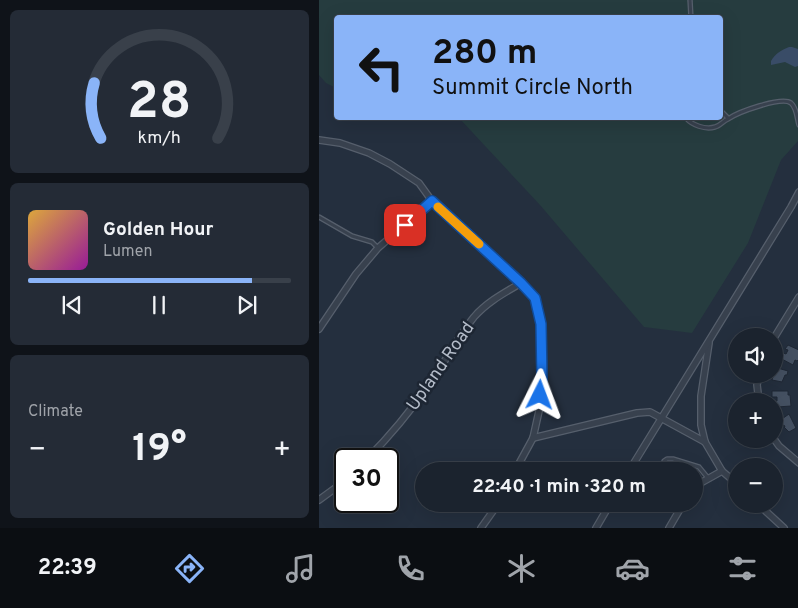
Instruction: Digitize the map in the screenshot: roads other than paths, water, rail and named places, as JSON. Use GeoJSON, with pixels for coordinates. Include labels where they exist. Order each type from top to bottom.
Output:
{"type":"FeatureCollection","features":[{"type":"Feature","properties":{"kind":"street"},"geometry":{"type":"LineString","coordinates":[[319,140],[340,143],[369,153],[419,183],[432,201],[535,298],[541,324],[542,379],[539,411],[533,438],[520,462]]}},
{"type":"Feature","properties":{"kind":"street"},"geometry":{"type":"LineString","coordinates":[[634,462],[791,207],[798,192]]}},
{"type":"Feature","properties":{"kind":"street"},"geometry":{"type":"LineString","coordinates":[[319,329],[356,274],[378,248],[432,201]]}},
{"type":"Feature","properties":{"kind":"street","name":"Upland Road"},"geometry":{"type":"LineString","coordinates":[[378,448],[426,389],[475,316],[495,298],[521,283]]}},
{"type":"Feature","properties":{"kind":"street"},"geometry":{"type":"LineString","coordinates":[[780,328],[798,298]]}},
{"type":"Feature","properties":{"kind":"street"},"geometry":{"type":"LineString","coordinates":[[710,340],[701,396],[701,426],[705,442],[722,471],[728,476]]}},
{"type":"Feature","properties":{"kind":"street"},"geometry":{"type":"LineString","coordinates":[[533,438],[637,413],[650,412],[705,442]]}},
{"type":"Feature","properties":{"kind":"street"},"geometry":{"type":"LineString","coordinates":[[781,448],[798,463]]}},
{"type":"Feature","properties":{"kind":"street"},"geometry":{"type":"LineString","coordinates":[[703,482],[722,471]]}},
{"type":"Feature","properties":{"kind":"street"},"geometry":{"type":"LineString","coordinates":[[319,500],[334,489]]}},
{"type":"Feature","properties":{"kind":"street"},"geometry":{"type":"LineString","coordinates":[[481,528],[492,512]]}},
{"type":"Feature","properties":{"kind":"street"},"geometry":{"type":"LineString","coordinates":[[596,528],[605,512]]}},
{"type":"Feature","properties":{"kind":"street"},"geometry":{"type":"LineString","coordinates":[[669,528],[678,512]]}},
{"type":"Feature","properties":{"kind":"street"},"geometry":{"type":"LineString","coordinates":[[767,513],[784,528]]}},
{"type":"Feature","properties":{"kind":"lane"},"geometry":{"type":"LineString","coordinates":[[690,0],[691,15]]}},
{"type":"Feature","properties":{"kind":"lane"},"geometry":{"type":"LineString","coordinates":[[688,120],[696,125],[707,128],[715,127],[728,118],[767,103],[778,101],[792,104],[795,109],[798,126]]}},
{"type":"Feature","properties":{"kind":"lane"},"geometry":{"type":"LineString","coordinates":[[723,113],[728,118]]}},
{"type":"Feature","properties":{"kind":"lane"},"geometry":{"type":"LineString","coordinates":[[319,216],[352,236],[372,242],[378,248]]}},
{"type":"Feature","properties":{"kind":"lane"},"geometry":{"type":"LineString","coordinates":[[677,461],[699,467],[709,479]]}},
{"type":"Feature","properties":{"kind":"water"},"geometry":{"type":"Polygon","coordinates":[[[789,47],[798,49],[798,66],[795,67],[785,62],[771,65],[771,61],[776,54],[789,47]]]}}]}
